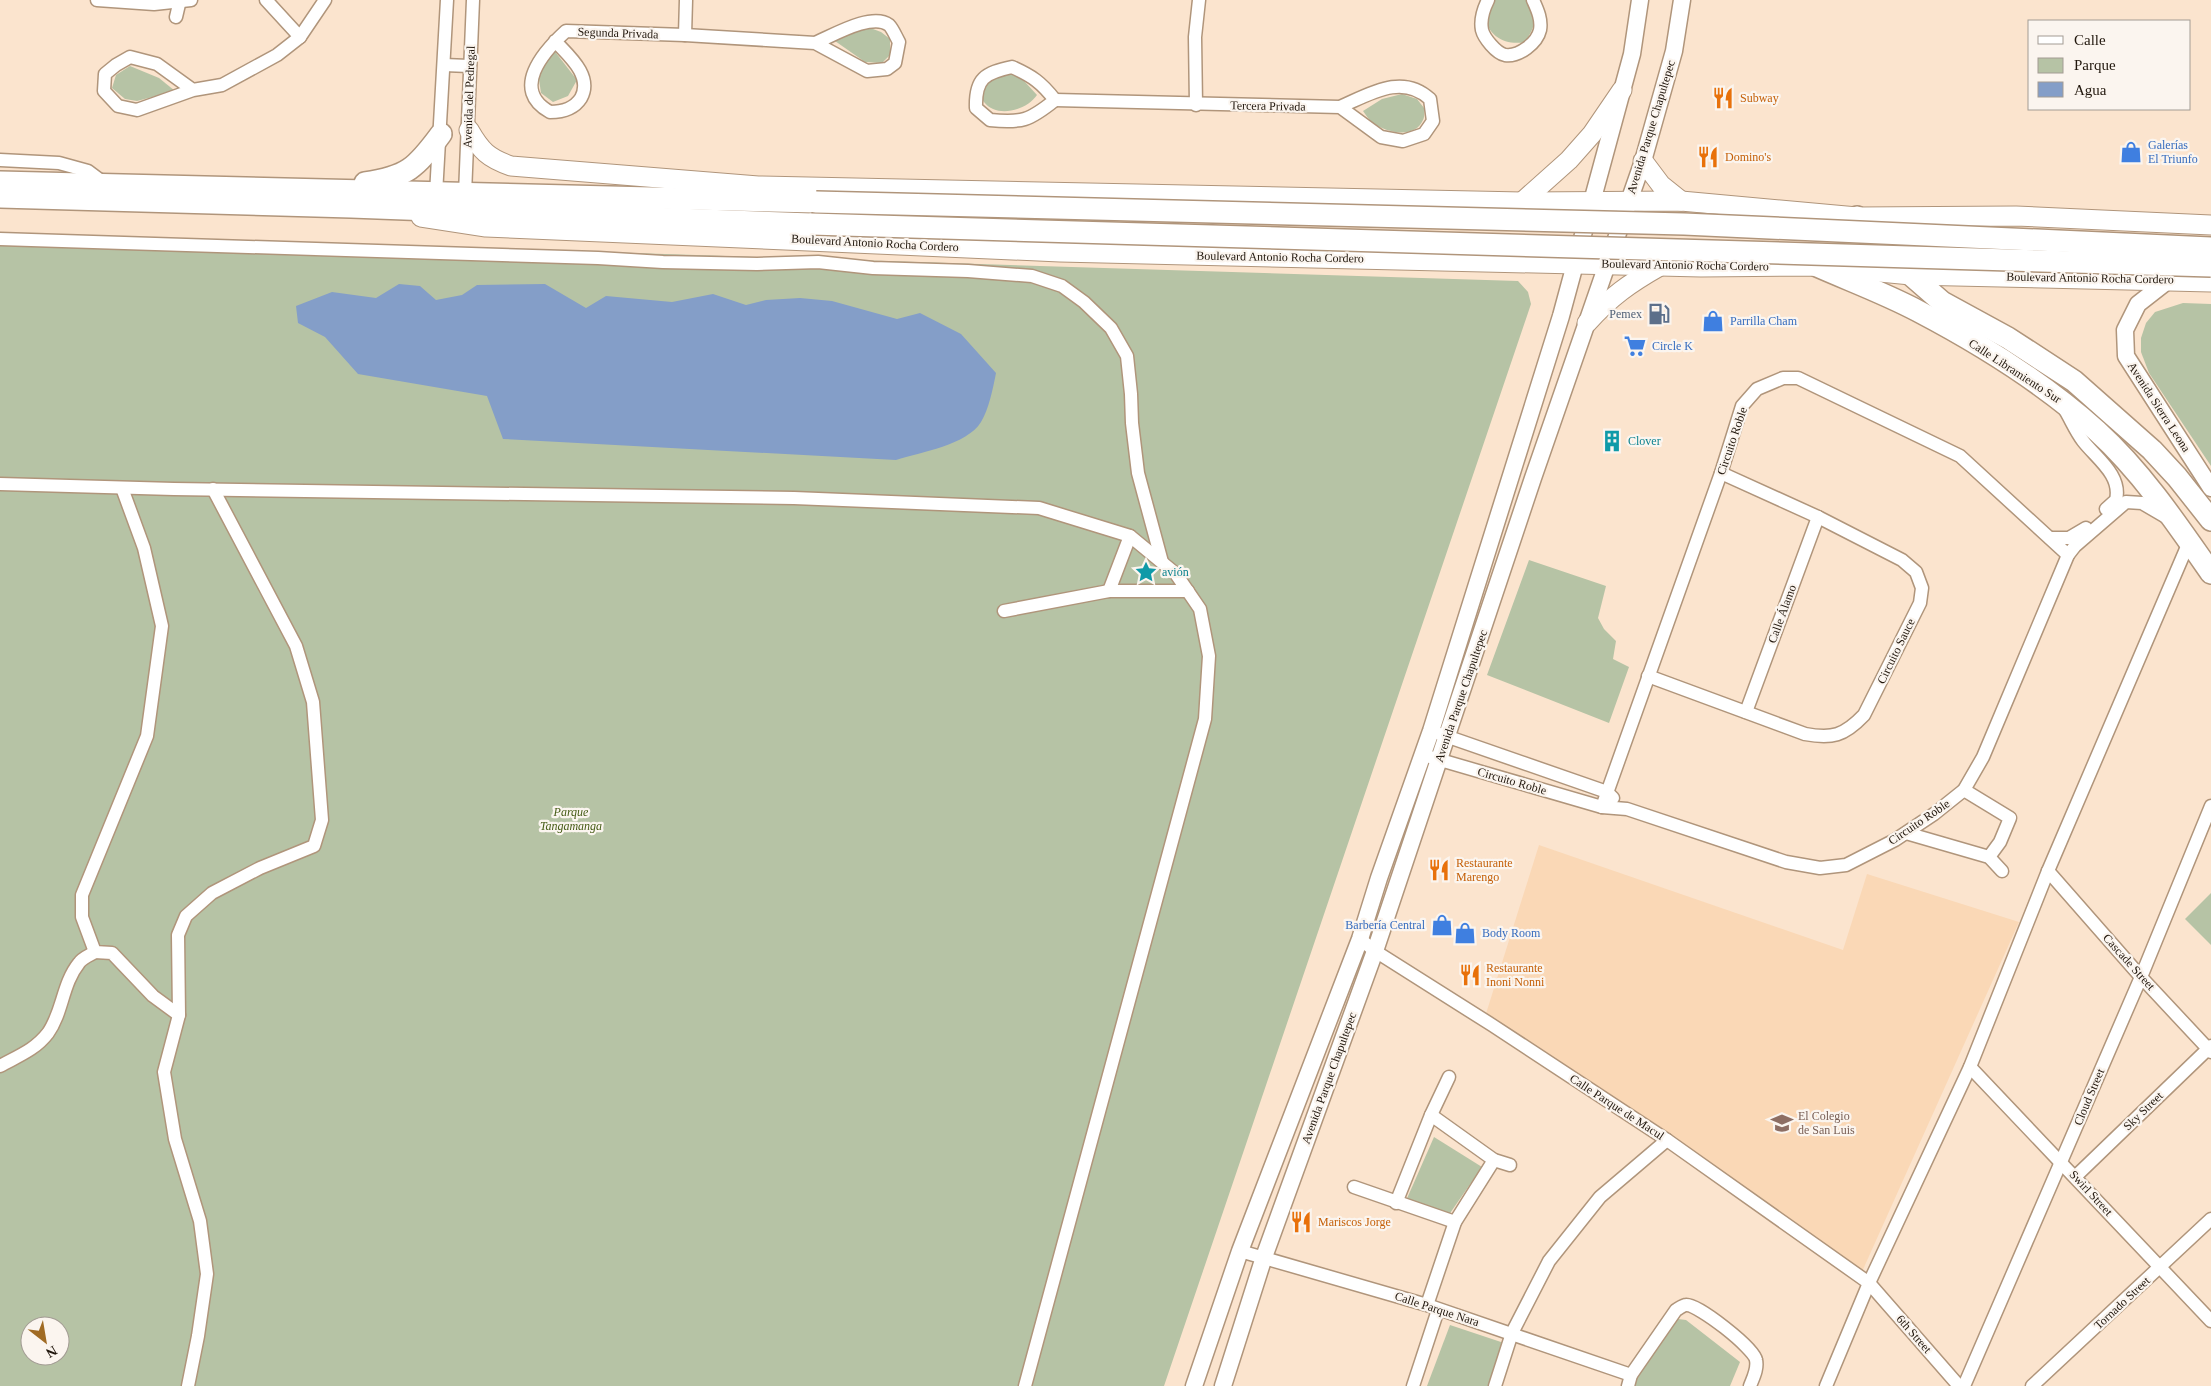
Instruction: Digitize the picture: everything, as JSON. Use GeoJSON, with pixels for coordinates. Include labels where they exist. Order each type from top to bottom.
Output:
{"type":"FeatureCollection","features":[{"type":"Feature","properties":{"kind":"highway"},"geometry":{"type":"LineString","coordinates":[[310,191],[394,177],[417,165],[440,134]]}},
{"type":"Feature","properties":{"kind":"highway"},"geometry":{"type":"LineString","coordinates":[[0,182],[1684,224],[2211,248]]}},
{"type":"Feature","properties":{"kind":"highway"},"geometry":{"type":"LineString","coordinates":[[673,199],[758,186]]}},
{"type":"Feature","properties":{"kind":"highway"},"geometry":{"type":"LineString","coordinates":[[0,198],[351,207],[811,224],[2211,266]]}},
{"type":"Feature","properties":{"kind":"highway","name":"Calle Libramiento Sur"},"geometry":{"type":"LineString","coordinates":[[1858,217],[1911,275],[1942,302],[2008,338],[2074,381],[2152,450],[2177,477],[2211,520]]}},
{"type":"Feature","properties":{"kind":"highway","name":"Calle Libramiento Sur"},"geometry":{"type":"LineString","coordinates":[[1818,266],[1918,311],[1996,356],[2059,399],[2098,432],[2122,457],[2211,573]]}},
{"type":"Feature","properties":{"kind":"main road","name":"Avenida Parque Chapultepec"},"geometry":{"type":"LineString","coordinates":[[1194,1386],[1240,1251],[1360,939],[1379,878],[1431,732],[1561,316],[1632,54],[1640,0]]}},
{"type":"Feature","properties":{"kind":"main road","name":"Avenida Parque Chapultepec"},"geometry":{"type":"LineString","coordinates":[[1223,1386],[1264,1257],[1375,951],[1606,264],[1643,161],[1674,51],[1682,0]]}},
{"type":"Feature","properties":{"kind":"main road"},"geometry":{"type":"LineString","coordinates":[[1522,202],[1569,160],[1592,134],[1622,90]]}},
{"type":"Feature","properties":{"kind":"main road"},"geometry":{"type":"LineString","coordinates":[[469,130],[480,148],[494,160],[511,166],[758,186],[1522,202],[1681,201],[1858,217],[2016,216],[2211,225]]}},
{"type":"Feature","properties":{"kind":"main road"},"geometry":{"type":"LineString","coordinates":[[1643,161],[1661,184],[1681,201]]}},
{"type":"Feature","properties":{"kind":"main road"},"geometry":{"type":"LineString","coordinates":[[1509,263],[1522,257],[1530,249],[1535,235],[1535,226],[1530,212],[1522,202]]}},
{"type":"Feature","properties":{"kind":"main road"},"geometry":{"type":"LineString","coordinates":[[1701,267],[1653,256],[1645,250],[1640,240],[1641,231],[1648,219],[1659,213],[1706,203]]}},
{"type":"Feature","properties":{"kind":"main road","name":"Boulevard Antonio Rocha Cordero"},"geometry":{"type":"LineString","coordinates":[[351,207],[496,227],[1060,252],[1701,267],[1818,266],[1911,275],[2170,279],[2211,282]]}},
{"type":"Feature","properties":{"kind":"main road"},"geometry":{"type":"LineString","coordinates":[[1587,323],[1606,301],[1624,287],[1661,266]]}},
{"type":"Feature","properties":{"kind":"main road","name":"Avenida Sierra Leona"},"geometry":{"type":"LineString","coordinates":[[2170,279],[2138,304],[2125,330],[2126,356],[2211,488]]}},
{"type":"Feature","properties":{"kind":"street"},"geometry":{"type":"LineString","coordinates":[[97,0],[154,4],[184,1]]}},
{"type":"Feature","properties":{"kind":"street"},"geometry":{"type":"LineString","coordinates":[[266,0],[300,37]]}},
{"type":"Feature","properties":{"kind":"street"},"geometry":{"type":"LineString","coordinates":[[193,90],[156,64],[130,57],[116,65],[106,74],[104,83],[104,91],[118,106],[137,110],[193,90],[222,85],[277,55],[300,37],[325,0]]}},
{"type":"Feature","properties":{"kind":"street"},"geometry":{"type":"LineString","coordinates":[[436,194],[446,0]]}},
{"type":"Feature","properties":{"kind":"street","name":"Avenida del Pedregal"},"geometry":{"type":"LineString","coordinates":[[465,194],[473,0]]}},
{"type":"Feature","properties":{"kind":"street"},"geometry":{"type":"LineString","coordinates":[[685,35],[686,0]]}},
{"type":"Feature","properties":{"kind":"street"},"geometry":{"type":"LineString","coordinates":[[1196,105],[1196,37],[1199,0]]}},
{"type":"Feature","properties":{"kind":"street"},"geometry":{"type":"LineString","coordinates":[[1488,0],[1483,11],[1482,30],[1493,48],[1504,55],[1515,54],[1529,47],[1540,31],[1539,14],[1533,0]]}},
{"type":"Feature","properties":{"kind":"street"},"geometry":{"type":"LineString","coordinates":[[176,17],[184,1]]}},
{"type":"Feature","properties":{"kind":"street"},"geometry":{"type":"LineString","coordinates":[[878,21],[889,25],[899,42],[895,63],[887,69],[867,71],[815,44],[863,22],[878,21]]}},
{"type":"Feature","properties":{"kind":"street","name":"Segunda Privada"},"geometry":{"type":"LineString","coordinates":[[555,41],[566,31],[580,30],[815,44]]}},
{"type":"Feature","properties":{"kind":"street"},"geometry":{"type":"LineString","coordinates":[[555,41],[579,69],[585,80],[585,88],[578,102],[571,108],[550,112],[538,104],[531,85],[534,69],[555,41]]}},
{"type":"Feature","properties":{"kind":"street"},"geometry":{"type":"LineString","coordinates":[[444,65],[469,66]]}},
{"type":"Feature","properties":{"kind":"street"},"geometry":{"type":"LineString","coordinates":[[1012,67],[1032,75],[1046,88],[1055,100],[1038,114],[1021,122],[990,120],[976,108],[976,94],[984,76],[993,71],[1012,67]]}},
{"type":"Feature","properties":{"kind":"street"},"geometry":{"type":"LineString","coordinates":[[1402,85],[1420,90],[1430,98],[1433,121],[1424,134],[1403,141],[1381,137],[1340,108],[1376,92],[1402,85]]}},
{"type":"Feature","properties":{"kind":"street","name":"Tercera Privada"},"geometry":{"type":"LineString","coordinates":[[1055,100],[1340,108]]}},
{"type":"Feature","properties":{"kind":"street"},"geometry":{"type":"LineString","coordinates":[[0,160],[59,163],[88,171],[108,186]]}},
{"type":"Feature","properties":{"kind":"street"},"geometry":{"type":"LineString","coordinates":[[0,239],[663,262],[757,264],[818,262],[873,268],[1032,276],[1062,286],[1084,302],[1112,328],[1127,356],[1138,473],[1162,562]]}},
{"type":"Feature","properties":{"kind":"street","name":"Circuito Roble"},"geometry":{"type":"LineString","coordinates":[[1602,807],[1721,473],[1742,406],[1757,389],[1782,378],[1798,378],[1960,456],[2068,555]]}},
{"type":"Feature","properties":{"kind":"street"},"geometry":{"type":"LineString","coordinates":[[2059,399],[2082,440],[2114,479],[2118,502]]}},
{"type":"Feature","properties":{"kind":"street","name":"Circuito Sauce"},"geometry":{"type":"LineString","coordinates":[[1648,676],[1805,734],[1826,738],[1849,728],[1864,715],[1920,603],[1922,588],[1916,572],[1902,560],[1818,517],[1721,473]]}},
{"type":"Feature","properties":{"kind":"street"},"geometry":{"type":"LineString","coordinates":[[0,484],[213,490],[794,498],[1039,508],[1130,536],[1176,574],[1200,609],[1209,656],[1205,719],[1025,1386]]}},
{"type":"Feature","properties":{"kind":"street"},"geometry":{"type":"LineString","coordinates":[[95,952],[82,917],[82,895],[147,736],[162,626],[144,548],[122,488]]}},
{"type":"Feature","properties":{"kind":"street"},"geometry":{"type":"LineString","coordinates":[[188,1386],[207,1274],[200,1220],[175,1139],[164,1072],[179,1015],[178,935],[186,916],[212,893],[260,868],[314,846],[322,820],[313,702],[296,646],[213,490]]}},
{"type":"Feature","properties":{"kind":"street"},"geometry":{"type":"LineString","coordinates":[[2050,538],[2068,538],[2080,532],[2118,502],[2134,501],[2142,503],[2173,522]]}},
{"type":"Feature","properties":{"kind":"street","name":"Circuito Roble"},"geometry":{"type":"LineString","coordinates":[[1423,755],[1602,807],[1627,809],[1786,862],[1820,868],[1846,865],[1906,833],[1964,790],[1984,757],[2068,555],[2118,502]]}},
{"type":"Feature","properties":{"kind":"street","name":"Calle Álamo"},"geometry":{"type":"LineString","coordinates":[[1746,712],[1818,517]]}},
{"type":"Feature","properties":{"kind":"street"},"geometry":{"type":"LineString","coordinates":[[1109,591],[1130,536]]}},
{"type":"Feature","properties":{"kind":"street"},"geometry":{"type":"LineString","coordinates":[[1826,1386],[1869,1283],[1970,1067],[2048,871],[2189,542]]}},
{"type":"Feature","properties":{"kind":"street"},"geometry":{"type":"LineString","coordinates":[[1004,611],[1109,591],[1188,591]]}},
{"type":"Feature","properties":{"kind":"street","name":"Circuito Roble"},"geometry":{"type":"LineString","coordinates":[[1431,732],[1448,736],[1607,792],[1627,809]]}},
{"type":"Feature","properties":{"kind":"street"},"geometry":{"type":"LineString","coordinates":[[1964,790],[2010,818],[2000,842],[1989,857]]}},
{"type":"Feature","properties":{"kind":"street","name":"Cloud Street"},"geometry":{"type":"LineString","coordinates":[[1964,1386],[2141,977],[2211,806]]}},
{"type":"Feature","properties":{"kind":"street"},"geometry":{"type":"LineString","coordinates":[[1906,833],[1989,857],[2002,871]]}},
{"type":"Feature","properties":{"kind":"street","name":"Cascade Street"},"geometry":{"type":"LineString","coordinates":[[2048,871],[2141,977],[2210,1049]]}},
{"type":"Feature","properties":{"kind":"street","name":"Calle Parque de Macul"},"geometry":{"type":"LineString","coordinates":[[1360,939],[1375,951],[1667,1140],[1869,1283]]}},
{"type":"Feature","properties":{"kind":"street"},"geometry":{"type":"LineString","coordinates":[[0,1066],[31,1051],[48,1033],[58,1013],[64,990],[80,961],[95,952],[112,953],[154,996],[179,1015]]}},
{"type":"Feature","properties":{"kind":"street","name":"Sky Street"},"geometry":{"type":"LineString","coordinates":[[2076,1176],[2210,1049]]}},
{"type":"Feature","properties":{"kind":"street","name":"Swirl Street"},"geometry":{"type":"LineString","coordinates":[[1970,1067],[2076,1176],[2211,1320]]}},
{"type":"Feature","properties":{"kind":"street"},"geometry":{"type":"LineString","coordinates":[[1396,1203],[1431,1115],[1449,1077]]}},
{"type":"Feature","properties":{"kind":"street"},"geometry":{"type":"LineString","coordinates":[[1431,1115],[1494,1160],[1510,1165]]}},
{"type":"Feature","properties":{"kind":"street"},"geometry":{"type":"LineString","coordinates":[[1495,1386],[1512,1333],[1549,1261],[1600,1196],[1667,1140]]}},
{"type":"Feature","properties":{"kind":"street"},"geometry":{"type":"LineString","coordinates":[[1413,1386],[1455,1222],[1494,1160]]}},
{"type":"Feature","properties":{"kind":"street"},"geometry":{"type":"LineString","coordinates":[[1354,1187],[1455,1222]]}},
{"type":"Feature","properties":{"kind":"street","name":"Tornado Street"},"geometry":{"type":"LineString","coordinates":[[2032,1386],[2211,1219]]}},
{"type":"Feature","properties":{"kind":"street","name":"Calle Parque Nara"},"geometry":{"type":"LineString","coordinates":[[1240,1251],[1512,1333],[1630,1381],[1676,1310],[1687,1305],[1698,1308],[1750,1348],[1756,1359],[1756,1372],[1750,1386]]}},
{"type":"Feature","properties":{"kind":"street","name":"6th Street"},"geometry":{"type":"LineString","coordinates":[[1869,1283],[1959,1386]]}},
{"type":"Feature","properties":{"kind":"shaded area","name":"El Colegio de San Luis"},"geometry":{"type":"Polygon","coordinates":[[[1539,845],[1843,950],[1867,874],[2019,922],[1861,1274],[1484,1020],[1539,845]]]}},
{"type":"Feature","properties":{"kind":"green space"},"geometry":{"type":"Polygon","coordinates":[[[1492,0],[1530,0],[1534,12],[1534,22],[1525,42],[1504,41],[1493,34],[1489,28],[1486,14],[1492,0]]]}},
{"type":"Feature","properties":{"kind":"green space"},"geometry":{"type":"Polygon","coordinates":[[[865,26],[881,32],[890,39],[890,55],[882,63],[865,62],[835,41],[865,26]]]}},
{"type":"Feature","properties":{"kind":"green space"},"geometry":{"type":"Polygon","coordinates":[[[553,49],[577,80],[568,96],[553,102],[541,93],[538,73],[553,49]]]}},
{"type":"Feature","properties":{"kind":"green space"},"geometry":{"type":"Polygon","coordinates":[[[130,66],[159,78],[175,91],[137,101],[125,99],[112,88],[116,75],[130,66]]]}},
{"type":"Feature","properties":{"kind":"green space"},"geometry":{"type":"Polygon","coordinates":[[[1012,72],[1037,95],[1026,105],[1012,110],[996,110],[990,107],[983,101],[980,91],[985,81],[1012,72]]]}},
{"type":"Feature","properties":{"kind":"green space"},"geometry":{"type":"Polygon","coordinates":[[[1402,94],[1417,99],[1424,108],[1424,119],[1414,130],[1400,132],[1379,127],[1363,111],[1382,99],[1402,94]]]}},
{"type":"Feature","properties":{"kind":"green space","name":"Parque Tangamanga"},"geometry":{"type":"Polygon","coordinates":[[[0,233],[1518,281],[1528,292],[1531,304],[1164,1386],[0,1386],[0,233]]]}},
{"type":"Feature","properties":{"kind":"green space"},"geometry":{"type":"Polygon","coordinates":[[[2183,303],[2211,304],[2211,466],[2149,373],[2141,352],[2141,338],[2146,323],[2155,312],[2183,303]]]}},
{"type":"Feature","properties":{"kind":"green space"},"geometry":{"type":"Polygon","coordinates":[[[1529,560],[1606,586],[1598,618],[1604,629],[1616,641],[1613,659],[1629,667],[1609,723],[1487,675],[1529,560]]]}},
{"type":"Feature","properties":{"kind":"green space"},"geometry":{"type":"Polygon","coordinates":[[[2211,893],[2211,945],[2185,919],[2211,893]]]}},
{"type":"Feature","properties":{"kind":"green space"},"geometry":{"type":"Polygon","coordinates":[[[1434,1137],[1482,1167],[1446,1219],[1405,1203],[1434,1137]]]}},
{"type":"Feature","properties":{"kind":"green space"},"geometry":{"type":"Polygon","coordinates":[[[1678,1319],[1686,1320],[1740,1362],[1730,1386],[1630,1386],[1631,1381],[1678,1319]]]}},
{"type":"Feature","properties":{"kind":"green space"},"geometry":{"type":"Polygon","coordinates":[[[1450,1325],[1504,1343],[1490,1386],[1427,1386],[1450,1325]]]}},
{"type":"Feature","properties":{"kind":"water"},"geometry":{"type":"Polygon","coordinates":[[[399,284],[420,286],[436,300],[462,295],[477,285],[545,284],[586,308],[606,296],[672,302],[713,294],[746,305],[766,300],[800,298],[832,301],[897,319],[920,313],[961,334],[996,373],[986,411],[981,422],[974,430],[965,437],[943,447],[896,460],[503,439],[487,396],[358,374],[325,337],[298,323],[296,306],[332,292],[376,298],[399,284]]]}},
{"type":"Feature","properties":{"kind":"place","name":"Subway"},"geometry":{"type":"Point","coordinates":[1723,98]}},
{"type":"Feature","properties":{"kind":"place","name":"Galerías El Triunfo"},"geometry":{"type":"Point","coordinates":[2131,152]}},
{"type":"Feature","properties":{"kind":"place","name":"Domino's"},"geometry":{"type":"Point","coordinates":[1708,157]}},
{"type":"Feature","properties":{"kind":"place","name":"Pemex"},"geometry":{"type":"Point","coordinates":[1659,314]}},
{"type":"Feature","properties":{"kind":"place","name":"Parrilla Cham"},"geometry":{"type":"Point","coordinates":[1713,321]}},
{"type":"Feature","properties":{"kind":"place","name":"Circle K"},"geometry":{"type":"Point","coordinates":[1635,346]}},
{"type":"Feature","properties":{"kind":"place","name":"Clover"},"geometry":{"type":"Point","coordinates":[1612,441]}},
{"type":"Feature","properties":{"kind":"place","name":"avión"},"geometry":{"type":"Point","coordinates":[1146,572]}},
{"type":"Feature","properties":{"kind":"place","name":"Restaurante Marengo"},"geometry":{"type":"Point","coordinates":[1439,870]}},
{"type":"Feature","properties":{"kind":"place","name":"Barbería Central"},"geometry":{"type":"Point","coordinates":[1442,925]}},
{"type":"Feature","properties":{"kind":"place","name":"Body Room"},"geometry":{"type":"Point","coordinates":[1465,933]}},
{"type":"Feature","properties":{"kind":"place","name":"Restaurante Inoni Nonni"},"geometry":{"type":"Point","coordinates":[1470,975]}},
{"type":"Feature","properties":{"kind":"place","name":"El Colegio de San Luis"},"geometry":{"type":"Point","coordinates":[1782,1123]}},
{"type":"Feature","properties":{"kind":"place","name":"Mariscos Jorge"},"geometry":{"type":"Point","coordinates":[1301,1222]}}]}
